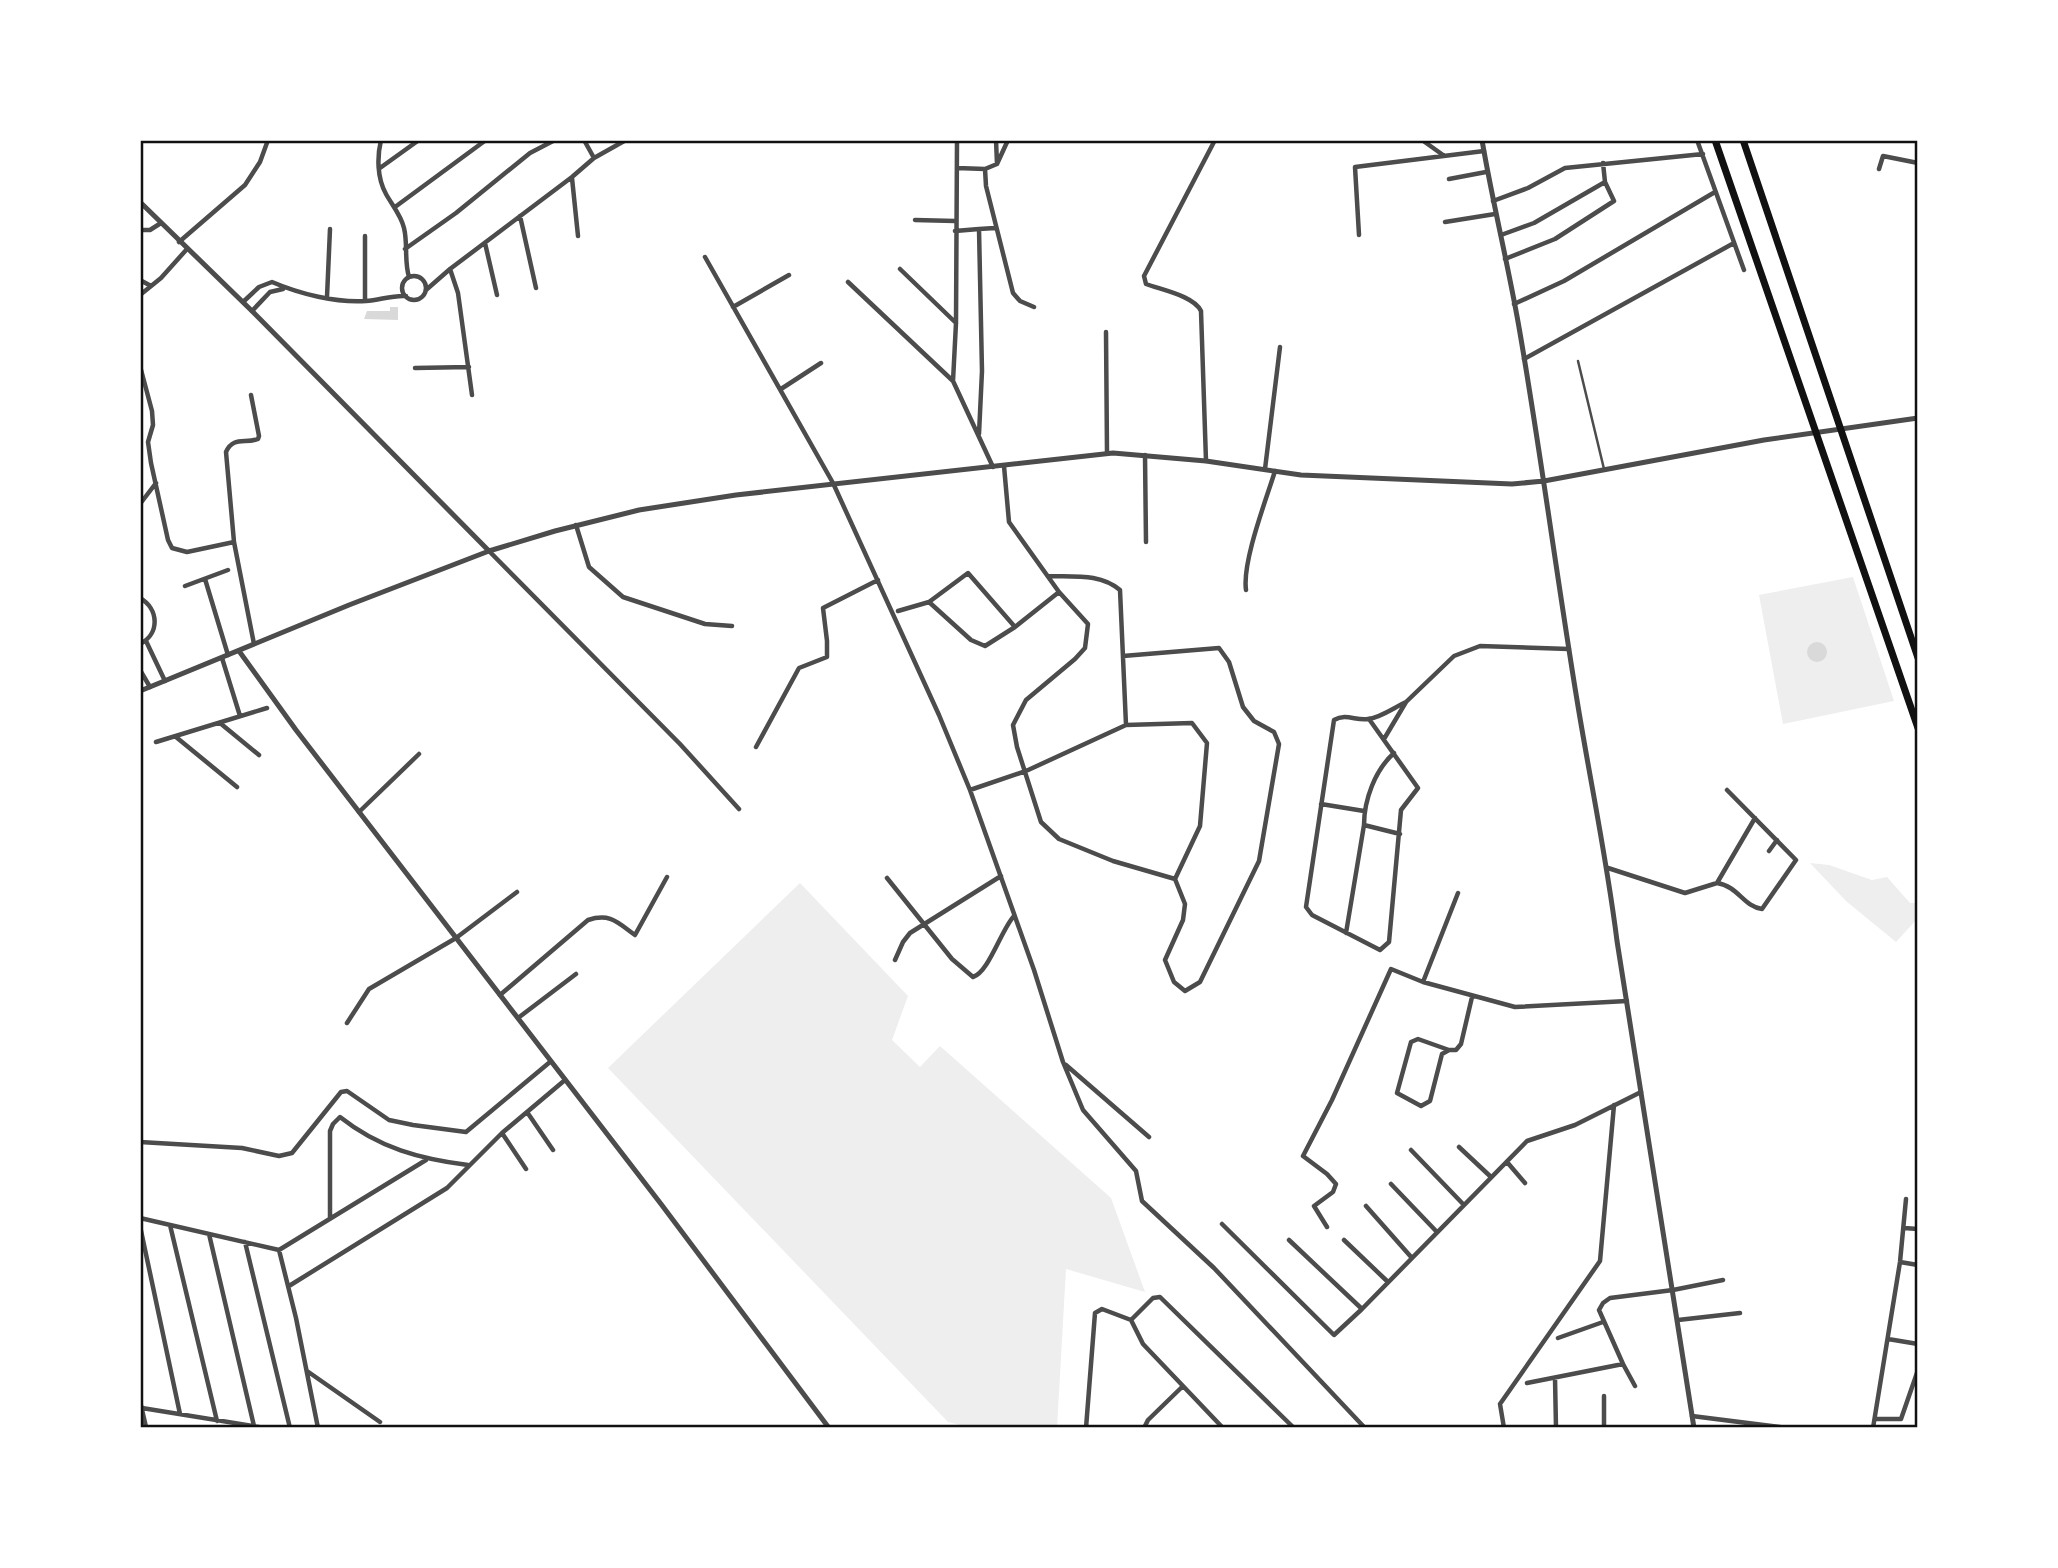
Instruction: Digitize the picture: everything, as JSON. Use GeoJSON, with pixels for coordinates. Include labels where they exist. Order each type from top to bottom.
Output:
{"type":"FeatureCollection","features":[{"type":"Feature","properties":{"kind":"highway"},"geometry":{"type":"LineString","coordinates":[[1715,140],[1918,728]]}},
{"type":"Feature","properties":{"kind":"highway"},"geometry":{"type":"LineString","coordinates":[[1743,140],[1918,658]]}},
{"type":"Feature","properties":{"kind":"street"},"geometry":{"type":"LineString","coordinates":[[179,242],[245,186],[260,162],[268,140]]}},
{"type":"Feature","properties":{"kind":"street"},"geometry":{"type":"LineString","coordinates":[[381,140],[377,154],[382,187],[405,230],[409,277]]}},
{"type":"Feature","properties":{"kind":"street"},"geometry":{"type":"LineString","coordinates":[[379,169],[419,140]]}},
{"type":"Feature","properties":{"kind":"street"},"geometry":{"type":"LineString","coordinates":[[395,207],[486,140]]}},
{"type":"Feature","properties":{"kind":"street"},"geometry":{"type":"LineString","coordinates":[[405,249],[456,213],[530,153],[555,140]]}},
{"type":"Feature","properties":{"kind":"street"},"geometry":{"type":"LineString","coordinates":[[584,140],[594,158]]}},
{"type":"Feature","properties":{"kind":"street"},"geometry":{"type":"LineString","coordinates":[[242,301],[272,282],[284,289],[327,298],[365,301],[405,296],[419,299],[450,269],[594,158],[626,140]]}},
{"type":"Feature","properties":{"kind":"street"},"geometry":{"type":"LineString","coordinates":[[953,381],[957,140]]}},
{"type":"Feature","properties":{"kind":"street"},"geometry":{"type":"LineString","coordinates":[[996,140],[997,164]]}},
{"type":"Feature","properties":{"kind":"street"},"geometry":{"type":"LineString","coordinates":[[957,168],[985,169],[997,164],[1008,140]]}},
{"type":"Feature","properties":{"kind":"street"},"geometry":{"type":"LineString","coordinates":[[1206,461],[1201,311],[1198,305],[1190,300],[1146,284],[1144,276],[1214,140]]}},
{"type":"Feature","properties":{"kind":"street"},"geometry":{"type":"LineString","coordinates":[[1422,140],[1443,155]]}},
{"type":"Feature","properties":{"kind":"street"},"geometry":{"type":"LineString","coordinates":[[1482,140],[1545,481],[1569,649],[1608,868],[1694,1428]]}},
{"type":"Feature","properties":{"kind":"street"},"geometry":{"type":"LineString","coordinates":[[1697,140],[1744,270]]}},
{"type":"Feature","properties":{"kind":"street"},"geometry":{"type":"LineString","coordinates":[[1359,235],[1355,167],[1484,151]]}},
{"type":"Feature","properties":{"kind":"street"},"geometry":{"type":"LineString","coordinates":[[1492,201],[1528,188],[1565,168],[1703,155]]}},
{"type":"Feature","properties":{"kind":"street"},"geometry":{"type":"LineString","coordinates":[[1879,169],[1883,156],[1918,163]]}},
{"type":"Feature","properties":{"kind":"street"},"geometry":{"type":"LineString","coordinates":[[1506,259],[1555,239],[1614,201],[1605,182],[1603,163]]}},
{"type":"Feature","properties":{"kind":"street"},"geometry":{"type":"LineString","coordinates":[[985,169],[995,228],[1013,293],[1020,301],[1034,307]]}},
{"type":"Feature","properties":{"kind":"street"},"geometry":{"type":"LineString","coordinates":[[1449,179],[1486,172]]}},
{"type":"Feature","properties":{"kind":"street"},"geometry":{"type":"LineString","coordinates":[[572,177],[578,236]]}},
{"type":"Feature","properties":{"kind":"street"},"geometry":{"type":"LineString","coordinates":[[1501,235],[1534,223],[1605,182]]}},
{"type":"Feature","properties":{"kind":"street"},"geometry":{"type":"LineString","coordinates":[[1514,304],[1564,281],[1715,191]]}},
{"type":"Feature","properties":{"kind":"street"},"geometry":{"type":"LineString","coordinates":[[140,202],[252,311],[680,744],[740,809]]}},
{"type":"Feature","properties":{"kind":"street"},"geometry":{"type":"LineString","coordinates":[[1445,222],[1495,214]]}},
{"type":"Feature","properties":{"kind":"street"},"geometry":{"type":"LineString","coordinates":[[520,215],[536,288]]}},
{"type":"Feature","properties":{"kind":"street"},"geometry":{"type":"LineString","coordinates":[[915,220],[955,220]]}},
{"type":"Feature","properties":{"kind":"street"},"geometry":{"type":"LineString","coordinates":[[140,230],[150,230],[161,223]]}},
{"type":"Feature","properties":{"kind":"street"},"geometry":{"type":"LineString","coordinates":[[955,231],[995,228]]}},
{"type":"Feature","properties":{"kind":"street"},"geometry":{"type":"LineString","coordinates":[[327,298],[330,229]]}},
{"type":"Feature","properties":{"kind":"street"},"geometry":{"type":"LineString","coordinates":[[979,229],[982,370],[979,435]]}},
{"type":"Feature","properties":{"kind":"street"},"geometry":{"type":"LineString","coordinates":[[365,236],[365,301]]}},
{"type":"Feature","properties":{"kind":"street"},"geometry":{"type":"LineString","coordinates":[[485,243],[497,295]]}},
{"type":"Feature","properties":{"kind":"street"},"geometry":{"type":"LineString","coordinates":[[1524,359],[1734,243]]}},
{"type":"Feature","properties":{"kind":"street"},"geometry":{"type":"LineString","coordinates":[[140,295],[187,249]]}},
{"type":"Feature","properties":{"kind":"street"},"geometry":{"type":"LineString","coordinates":[[705,257],[833,482],[939,715],[970,790],[1063,1062],[1083,1110],[1136,1171],[1142,1201],[1214,1268],[1365,1428]]}},
{"type":"Feature","properties":{"kind":"street"},"geometry":{"type":"LineString","coordinates":[[450,269],[458,293],[472,395]]}},
{"type":"Feature","properties":{"kind":"street"},"geometry":{"type":"LineString","coordinates":[[900,269],[956,323]]}},
{"type":"Feature","properties":{"kind":"street"},"geometry":{"type":"LineString","coordinates":[[733,307],[789,275]]}},
{"type":"Feature","properties":{"kind":"street"},"geometry":{"type":"LineString","coordinates":[[405,296],[402,286],[409,277],[423,279],[426,290]]}},
{"type":"Feature","properties":{"kind":"street"},"geometry":{"type":"LineString","coordinates":[[140,280],[151,286]]}},
{"type":"Feature","properties":{"kind":"street"},"geometry":{"type":"LineString","coordinates":[[848,282],[953,381],[993,467]]}},
{"type":"Feature","properties":{"kind":"street"},"geometry":{"type":"LineString","coordinates":[[252,311],[270,292],[284,289]]}},
{"type":"Feature","properties":{"kind":"street"},"geometry":{"type":"LineString","coordinates":[[1106,332],[1107,453]]}},
{"type":"Feature","properties":{"kind":"street"},"geometry":{"type":"LineString","coordinates":[[1265,470],[1280,347]]}},
{"type":"Feature","properties":{"kind":"street"},"geometry":{"type":"LineString","coordinates":[[781,390],[821,363]]}},
{"type":"Feature","properties":{"kind":"street"},"geometry":{"type":"LineString","coordinates":[[140,366],[152,411],[153,425],[148,442],[172,548],[180,552],[194,551],[234,542]]}},
{"type":"Feature","properties":{"kind":"street"},"geometry":{"type":"LineString","coordinates":[[415,368],[469,367]]}},
{"type":"Feature","properties":{"kind":"street"},"geometry":{"type":"LineString","coordinates":[[251,395],[258,439],[236,441],[229,444],[226,452],[234,542],[254,644]]}},
{"type":"Feature","properties":{"kind":"street"},"geometry":{"type":"LineString","coordinates":[[140,691],[489,551],[576,525],[639,510],[833,482],[1107,453],[1206,461],[1275,471],[1512,484],[1545,481],[1840,427],[1918,418]]}},
{"type":"Feature","properties":{"kind":"street"},"geometry":{"type":"LineString","coordinates":[[140,448],[148,442]]}},
{"type":"Feature","properties":{"kind":"street"},"geometry":{"type":"LineString","coordinates":[[1145,455],[1146,542]]}},
{"type":"Feature","properties":{"kind":"street"},"geometry":{"type":"LineString","coordinates":[[1004,466],[1009,522],[1059,592],[1088,624],[1085,648],[1026,701],[1013,724],[1017,747],[1041,822],[1059,839],[1113,861],[1175,879]]}},
{"type":"Feature","properties":{"kind":"street"},"geometry":{"type":"LineString","coordinates":[[1246,590],[1245,578],[1275,471]]}},
{"type":"Feature","properties":{"kind":"street"},"geometry":{"type":"LineString","coordinates":[[140,504],[156,483]]}},
{"type":"Feature","properties":{"kind":"street"},"geometry":{"type":"LineString","coordinates":[[576,525],[589,567],[623,597],[705,624],[733,626]]}},
{"type":"Feature","properties":{"kind":"street"},"geometry":{"type":"LineString","coordinates":[[185,586],[228,570]]}},
{"type":"Feature","properties":{"kind":"street"},"geometry":{"type":"LineString","coordinates":[[898,611],[929,602],[968,573],[1015,627]]}},
{"type":"Feature","properties":{"kind":"street"},"geometry":{"type":"LineString","coordinates":[[1047,575],[1100,578],[1111,582],[1120,590],[1126,725]]}},
{"type":"Feature","properties":{"kind":"street"},"geometry":{"type":"LineString","coordinates":[[205,579],[240,716]]}},
{"type":"Feature","properties":{"kind":"street"},"geometry":{"type":"LineString","coordinates":[[755,747],[799,668],[827,657],[822,608],[878,580]]}},
{"type":"Feature","properties":{"kind":"street"},"geometry":{"type":"LineString","coordinates":[[929,602],[948,621],[980,645],[990,645],[1059,592]]}},
{"type":"Feature","properties":{"kind":"street"},"geometry":{"type":"LineString","coordinates":[[140,598],[151,607],[155,621],[146,641],[140,644]]}},
{"type":"Feature","properties":{"kind":"street"},"geometry":{"type":"LineString","coordinates":[[146,641],[165,681]]}},
{"type":"Feature","properties":{"kind":"street"},"geometry":{"type":"LineString","coordinates":[[1384,739],[1406,702],[1454,656],[1474,647],[1495,645],[1569,649]]}},
{"type":"Feature","properties":{"kind":"street"},"geometry":{"type":"LineString","coordinates":[[970,790],[1026,771],[1126,725],[1192,723],[1207,743],[1200,826],[1175,879],[1185,904],[1183,920],[1165,960],[1174,982],[1185,991],[1200,982],[1259,861],[1279,744],[1274,732],[1254,721],[1243,707],[1229,662],[1219,648],[1123,656]]}},
{"type":"Feature","properties":{"kind":"street"},"geometry":{"type":"LineString","coordinates":[[239,651],[296,730],[518,1017],[829,1428]]}},
{"type":"Feature","properties":{"kind":"street"},"geometry":{"type":"LineString","coordinates":[[140,670],[150,687]]}},
{"type":"Feature","properties":{"kind":"street"},"geometry":{"type":"LineString","coordinates":[[1369,719],[1419,788],[1401,810],[1401,834],[1389,944],[1378,950],[1312,915],[1307,908],[1334,720],[1352,716],[1369,719],[1406,702]]}},
{"type":"Feature","properties":{"kind":"street"},"geometry":{"type":"LineString","coordinates":[[156,742],[267,708]]}},
{"type":"Feature","properties":{"kind":"street"},"geometry":{"type":"LineString","coordinates":[[220,723],[259,755]]}},
{"type":"Feature","properties":{"kind":"street"},"geometry":{"type":"LineString","coordinates":[[175,736],[237,787]]}},
{"type":"Feature","properties":{"kind":"street"},"geometry":{"type":"LineString","coordinates":[[1346,933],[1364,811],[1378,773],[1394,753]]}},
{"type":"Feature","properties":{"kind":"street"},"geometry":{"type":"LineString","coordinates":[[359,812],[419,754]]}},
{"type":"Feature","properties":{"kind":"street"},"geometry":{"type":"LineString","coordinates":[[1608,868],[1685,893],[1717,883],[1734,888],[1757,908],[1762,909],[1796,860],[1727,790]]}},
{"type":"Feature","properties":{"kind":"street"},"geometry":{"type":"LineString","coordinates":[[1321,804],[1364,811]]}},
{"type":"Feature","properties":{"kind":"street"},"geometry":{"type":"LineString","coordinates":[[1717,883],[1755,818]]}},
{"type":"Feature","properties":{"kind":"street"},"geometry":{"type":"LineString","coordinates":[[1364,825],[1401,834]]}},
{"type":"Feature","properties":{"kind":"street"},"geometry":{"type":"LineString","coordinates":[[1769,851],[1777,840]]}},
{"type":"Feature","properties":{"kind":"street"},"geometry":{"type":"LineString","coordinates":[[895,960],[910,933],[1001,876]]}},
{"type":"Feature","properties":{"kind":"street"},"geometry":{"type":"LineString","coordinates":[[500,995],[588,920],[600,916],[613,919],[635,935],[667,877]]}},
{"type":"Feature","properties":{"kind":"street"},"geometry":{"type":"LineString","coordinates":[[887,878],[952,959],[968,974],[976,977],[1014,916]]}},
{"type":"Feature","properties":{"kind":"street"},"geometry":{"type":"LineString","coordinates":[[347,1023],[369,989],[456,938],[517,892]]}},
{"type":"Feature","properties":{"kind":"street"},"geometry":{"type":"LineString","coordinates":[[1423,982],[1458,894]]}},
{"type":"Feature","properties":{"kind":"street"},"geometry":{"type":"LineString","coordinates":[[1327,1227],[1314,1206],[1333,1192],[1336,1184],[1303,1156],[1332,1100],[1391,969],[1423,982],[1515,1007],[1627,1001]]}},
{"type":"Feature","properties":{"kind":"street"},"geometry":{"type":"LineString","coordinates":[[518,1017],[576,974]]}},
{"type":"Feature","properties":{"kind":"street"},"geometry":{"type":"LineString","coordinates":[[1449,1050],[1442,1054],[1430,1101],[1426,1105],[1421,1106],[1397,1093],[1411,1042],[1418,1039],[1456,1050],[1461,1044],[1472,997]]}},
{"type":"Feature","properties":{"kind":"street"},"geometry":{"type":"LineString","coordinates":[[140,1142],[242,1148],[279,1156],[292,1153],[341,1091],[347,1091],[389,1120],[466,1132],[550,1062]]}},
{"type":"Feature","properties":{"kind":"street"},"geometry":{"type":"LineString","coordinates":[[1063,1062],[1149,1137]]}},
{"type":"Feature","properties":{"kind":"street"},"geometry":{"type":"LineString","coordinates":[[289,1286],[447,1188],[502,1133],[565,1080]]}},
{"type":"Feature","properties":{"kind":"street"},"geometry":{"type":"LineString","coordinates":[[1222,1224],[1334,1335],[1527,1141],[1575,1125],[1641,1092]]}},
{"type":"Feature","properties":{"kind":"street"},"geometry":{"type":"LineString","coordinates":[[1504,1428],[1500,1404],[1600,1261],[1614,1104]]}},
{"type":"Feature","properties":{"kind":"street"},"geometry":{"type":"LineString","coordinates":[[527,1112],[553,1150]]}},
{"type":"Feature","properties":{"kind":"street"},"geometry":{"type":"LineString","coordinates":[[330,1218],[330,1131],[340,1117],[377,1142],[426,1160],[468,1165]]}},
{"type":"Feature","properties":{"kind":"street"},"geometry":{"type":"LineString","coordinates":[[502,1133],[526,1169]]}},
{"type":"Feature","properties":{"kind":"street"},"geometry":{"type":"LineString","coordinates":[[1459,1147],[1491,1177]]}},
{"type":"Feature","properties":{"kind":"street"},"geometry":{"type":"LineString","coordinates":[[1411,1150],[1463,1205]]}},
{"type":"Feature","properties":{"kind":"street"},"geometry":{"type":"LineString","coordinates":[[140,1219],[279,1250],[426,1160]]}},
{"type":"Feature","properties":{"kind":"street"},"geometry":{"type":"LineString","coordinates":[[1507,1161],[1525,1182]]}},
{"type":"Feature","properties":{"kind":"street"},"geometry":{"type":"LineString","coordinates":[[1391,1184],[1436,1231]]}},
{"type":"Feature","properties":{"kind":"street"},"geometry":{"type":"LineString","coordinates":[[1873,1428],[1900,1262],[1906,1199]]}},
{"type":"Feature","properties":{"kind":"street"},"geometry":{"type":"LineString","coordinates":[[1366,1206],[1412,1258]]}},
{"type":"Feature","properties":{"kind":"street"},"geometry":{"type":"LineString","coordinates":[[170,1225],[217,1421]]}},
{"type":"Feature","properties":{"kind":"street"},"geometry":{"type":"LineString","coordinates":[[140,1226],[180,1414]]}},
{"type":"Feature","properties":{"kind":"street"},"geometry":{"type":"LineString","coordinates":[[1904,1228],[1918,1229]]}},
{"type":"Feature","properties":{"kind":"street"},"geometry":{"type":"LineString","coordinates":[[209,1234],[254,1426]]}},
{"type":"Feature","properties":{"kind":"street"},"geometry":{"type":"LineString","coordinates":[[1289,1240],[1362,1309]]}},
{"type":"Feature","properties":{"kind":"street"},"geometry":{"type":"LineString","coordinates":[[1343,1240],[1388,1282]]}},
{"type":"Feature","properties":{"kind":"street"},"geometry":{"type":"LineString","coordinates":[[245,1242],[290,1428]]}},
{"type":"Feature","properties":{"kind":"street"},"geometry":{"type":"LineString","coordinates":[[279,1250],[318,1428]]}},
{"type":"Feature","properties":{"kind":"street"},"geometry":{"type":"LineString","coordinates":[[1900,1262],[1918,1265]]}},
{"type":"Feature","properties":{"kind":"street"},"geometry":{"type":"LineString","coordinates":[[1635,1386],[1603,1322],[1599,1310],[1603,1303],[1610,1298],[1723,1280]]}},
{"type":"Feature","properties":{"kind":"street"},"geometry":{"type":"LineString","coordinates":[[1131,1320],[1153,1298],[1163,1298],[1294,1428]]}},
{"type":"Feature","properties":{"kind":"street"},"geometry":{"type":"LineString","coordinates":[[1086,1428],[1095,1313],[1102,1309],[1131,1320],[1143,1345],[1223,1428]]}},
{"type":"Feature","properties":{"kind":"street"},"geometry":{"type":"LineString","coordinates":[[1678,1320],[1740,1313]]}},
{"type":"Feature","properties":{"kind":"street"},"geometry":{"type":"LineString","coordinates":[[1558,1338],[1603,1322]]}},
{"type":"Feature","properties":{"kind":"street"},"geometry":{"type":"LineString","coordinates":[[1888,1339],[1918,1344]]}},
{"type":"Feature","properties":{"kind":"street"},"geometry":{"type":"LineString","coordinates":[[1527,1383],[1623,1364]]}},
{"type":"Feature","properties":{"kind":"street"},"geometry":{"type":"LineString","coordinates":[[307,1370],[380,1422]]}},
{"type":"Feature","properties":{"kind":"street"},"geometry":{"type":"LineString","coordinates":[[1876,1419],[1901,1419],[1918,1370]]}},
{"type":"Feature","properties":{"kind":"street"},"geometry":{"type":"LineString","coordinates":[[1555,1378],[1556,1428]]}},
{"type":"Feature","properties":{"kind":"street"},"geometry":{"type":"LineString","coordinates":[[1145,1427],[1148,1420],[1182,1387]]}},
{"type":"Feature","properties":{"kind":"street"},"geometry":{"type":"LineString","coordinates":[[1604,1395],[1604,1428]]}},
{"type":"Feature","properties":{"kind":"street"},"geometry":{"type":"LineString","coordinates":[[140,1401],[146,1427]]}},
{"type":"Feature","properties":{"kind":"street"},"geometry":{"type":"LineString","coordinates":[[142,1408],[265,1428]]}},
{"type":"Feature","properties":{"kind":"street"},"geometry":{"type":"LineString","coordinates":[[1692,1416],[1787,1428]]}},
{"type":"Feature","properties":{"kind":"lane"},"geometry":{"type":"LineString","coordinates":[[1578,360],[1604,469]]}},
{"type":"Feature","properties":{"kind":"shaded area"},"geometry":{"type":"Polygon","coordinates":[[[390,307],[398,307],[398,320],[364,319],[367,311],[390,311],[390,307]]]}},
{"type":"Feature","properties":{"kind":"shaded area"},"geometry":{"type":"Polygon","coordinates":[[[1853,577],[1894,701],[1783,724],[1759,595],[1853,577]]]}},
{"type":"Feature","properties":{"kind":"shaded area"},"geometry":{"type":"Polygon","coordinates":[[[1817,642],[1824,645],[1827,652],[1824,659],[1817,662],[1810,659],[1807,652],[1810,645],[1817,642]]]}},
{"type":"Feature","properties":{"kind":"shaded area"},"geometry":{"type":"Polygon","coordinates":[[[1810,863],[1829,865],[1872,880],[1887,877],[1910,903],[1918,903],[1918,918],[1896,942],[1846,901],[1810,863]]]}},
{"type":"Feature","properties":{"kind":"shaded area"},"geometry":{"type":"Polygon","coordinates":[[[800,883],[908,996],[892,1040],[920,1067],[940,1046],[1111,1198],[1145,1292],[1066,1269],[1057,1428],[972,1428],[948,1422],[608,1068],[800,883]]]}}]}
